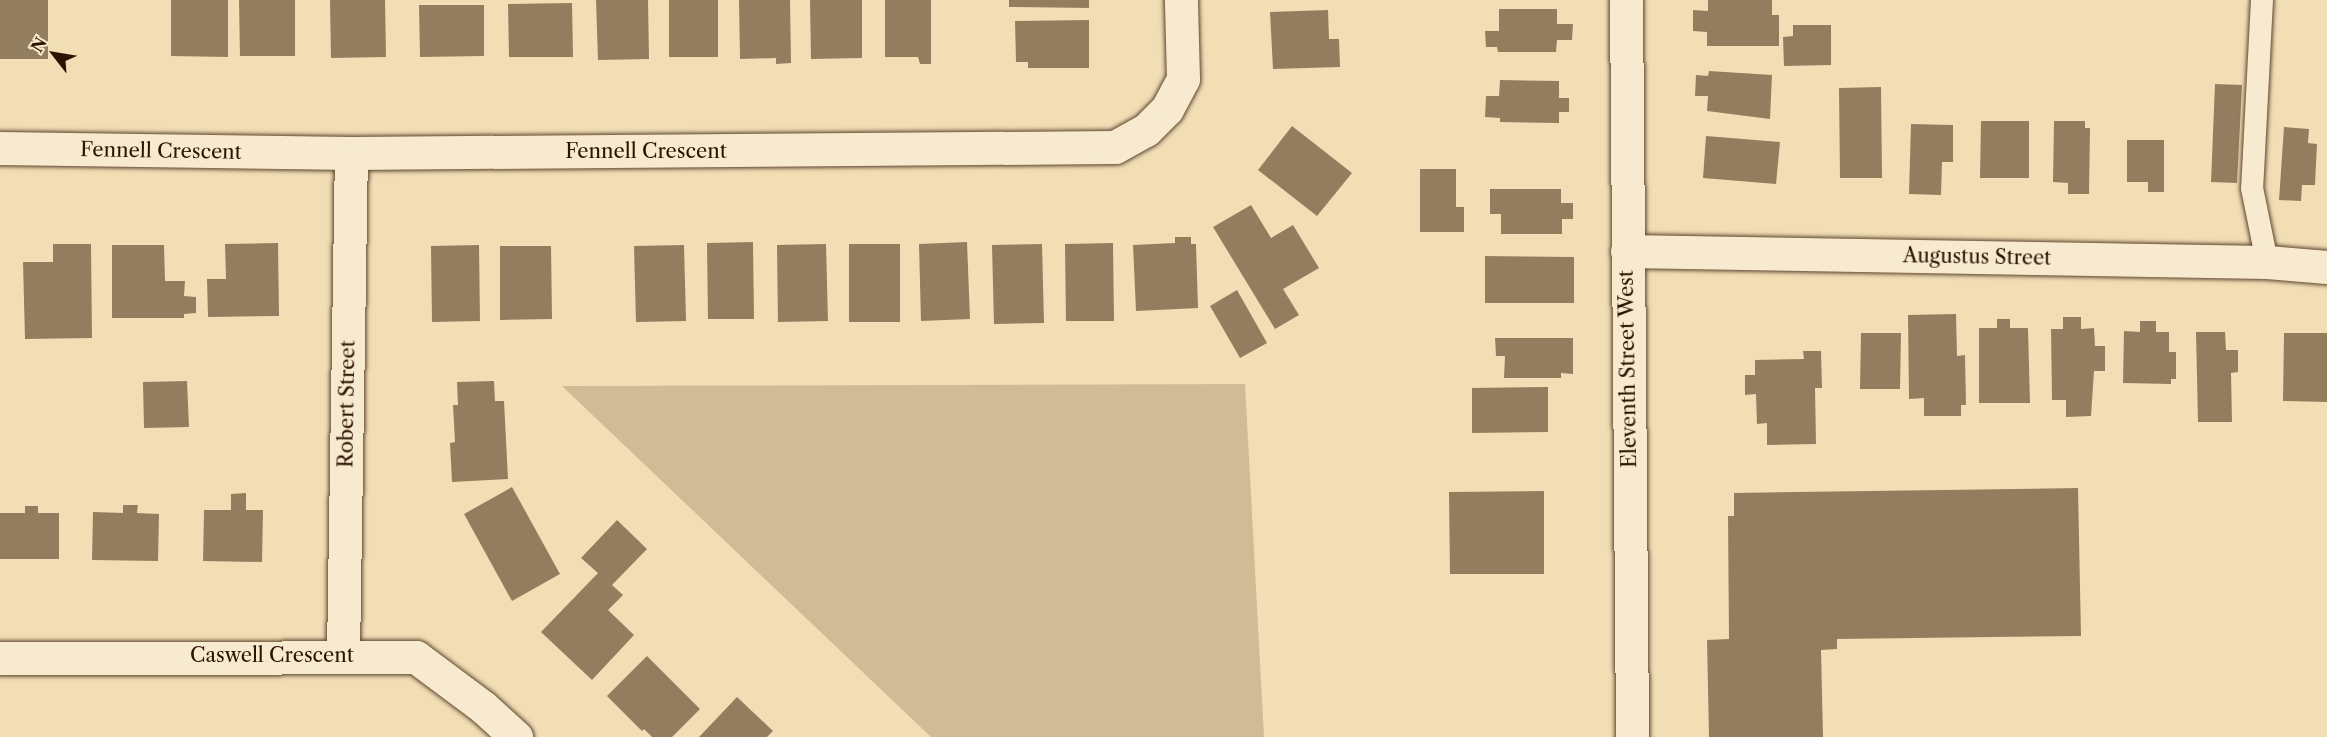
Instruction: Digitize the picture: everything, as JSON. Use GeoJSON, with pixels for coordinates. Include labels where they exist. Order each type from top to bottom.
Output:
{"type":"FeatureCollection","features":[{"type":"Feature","properties":{"kind":"street","name":"Fennell Crescent"},"geometry":{"type":"LineString","coordinates":[[0,148],[351,153],[1115,147],[1146,130],[1167,109],[1183,79],[1181,0]]}},
{"type":"Feature","properties":{"kind":"street","name":"Eleventh Street West"},"geometry":{"type":"LineString","coordinates":[[1626,0],[1632,737]]}},
{"type":"Feature","properties":{"kind":"street","name":"Robert Street"},"geometry":{"type":"LineString","coordinates":[[343,654],[351,153]]}},
{"type":"Feature","properties":{"kind":"street","name":"Augustus Street"},"geometry":{"type":"LineString","coordinates":[[1627,251],[2268,262],[2327,267]]}},
{"type":"Feature","properties":{"kind":"street","name":"Caswell Crescent"},"geometry":{"type":"LineString","coordinates":[[0,658],[343,654],[416,657],[483,706],[516,737]]}},
{"type":"Feature","properties":{"kind":"lane"},"geometry":{"type":"LineString","coordinates":[[2262,0],[2252,188],[2268,262]]}},
{"type":"Feature","properties":{"kind":"shaded area"},"geometry":{"type":"Polygon","coordinates":[[[1245,384],[1264,737],[931,737],[562,386],[1245,384]]]}},
{"type":"Feature","properties":{"kind":"building"},"geometry":{"type":"Polygon","coordinates":[[[0,0],[48,0],[48,59],[0,59],[0,0]]]}},
{"type":"Feature","properties":{"kind":"building"},"geometry":{"type":"Polygon","coordinates":[[[171,0],[228,0],[228,57],[171,56],[171,0]]]}},
{"type":"Feature","properties":{"kind":"building"},"geometry":{"type":"Polygon","coordinates":[[[239,0],[295,0],[295,56],[240,56],[239,0]]]}},
{"type":"Feature","properties":{"kind":"building"},"geometry":{"type":"Polygon","coordinates":[[[330,0],[385,0],[386,57],[331,58],[330,0]]]}},
{"type":"Feature","properties":{"kind":"building"},"geometry":{"type":"Polygon","coordinates":[[[596,0],[648,0],[649,59],[598,60],[596,0]]]}},
{"type":"Feature","properties":{"kind":"building"},"geometry":{"type":"Polygon","coordinates":[[[669,0],[718,0],[718,57],[669,57],[669,0]]]}},
{"type":"Feature","properties":{"kind":"building"},"geometry":{"type":"Polygon","coordinates":[[[739,0],[790,0],[791,63],[776,64],[776,58],[740,59],[739,0]]]}},
{"type":"Feature","properties":{"kind":"building"},"geometry":{"type":"Polygon","coordinates":[[[810,0],[862,0],[862,58],[811,59],[810,0]]]}},
{"type":"Feature","properties":{"kind":"building"},"geometry":{"type":"Polygon","coordinates":[[[885,0],[931,0],[931,64],[920,64],[918,57],[885,57],[885,0]]]}},
{"type":"Feature","properties":{"kind":"building"},"geometry":{"type":"Polygon","coordinates":[[[1009,0],[1089,0],[1089,8],[1009,7],[1009,0]]]}},
{"type":"Feature","properties":{"kind":"building"},"geometry":{"type":"Polygon","coordinates":[[[1708,0],[1772,0],[1772,15],[1779,15],[1779,46],[1707,46],[1707,32],[1693,31],[1693,10],[1708,11],[1708,0]]]}},
{"type":"Feature","properties":{"kind":"building"},"geometry":{"type":"Polygon","coordinates":[[[572,3],[573,57],[509,57],[508,4],[572,3]]]}},
{"type":"Feature","properties":{"kind":"building"},"geometry":{"type":"Polygon","coordinates":[[[419,5],[484,5],[484,56],[420,57],[419,5]]]}},
{"type":"Feature","properties":{"kind":"building"},"geometry":{"type":"Polygon","coordinates":[[[1499,9],[1557,9],[1557,24],[1573,24],[1572,40],[1557,40],[1556,52],[1498,52],[1497,47],[1486,47],[1485,31],[1499,31],[1499,9]]]}},
{"type":"Feature","properties":{"kind":"building"},"geometry":{"type":"Polygon","coordinates":[[[1328,10],[1329,39],[1339,39],[1340,67],[1273,69],[1270,12],[1328,10]]]}},
{"type":"Feature","properties":{"kind":"building"},"geometry":{"type":"Polygon","coordinates":[[[1089,20],[1089,68],[1028,68],[1028,62],[1016,62],[1015,21],[1089,20]]]}},
{"type":"Feature","properties":{"kind":"building"},"geometry":{"type":"Polygon","coordinates":[[[1793,25],[1831,25],[1831,65],[1784,66],[1783,37],[1793,36],[1793,25]]]}},
{"type":"Feature","properties":{"kind":"building"},"geometry":{"type":"Polygon","coordinates":[[[1709,71],[1772,75],[1770,119],[1707,111],[1708,96],[1695,96],[1696,75],[1708,76],[1709,71]]]}},
{"type":"Feature","properties":{"kind":"building"},"geometry":{"type":"Polygon","coordinates":[[[1500,80],[1559,81],[1559,98],[1569,98],[1569,112],[1559,112],[1559,123],[1500,122],[1500,118],[1485,117],[1486,96],[1499,96],[1500,80]]]}},
{"type":"Feature","properties":{"kind":"building"},"geometry":{"type":"Polygon","coordinates":[[[2215,84],[2242,85],[2237,183],[2211,182],[2215,84]]]}},
{"type":"Feature","properties":{"kind":"building"},"geometry":{"type":"Polygon","coordinates":[[[1881,87],[1882,178],[1840,178],[1839,88],[1881,87]]]}},
{"type":"Feature","properties":{"kind":"building"},"geometry":{"type":"Polygon","coordinates":[[[1981,121],[2029,121],[2029,178],[1980,178],[1981,121]]]}},
{"type":"Feature","properties":{"kind":"building"},"geometry":{"type":"Polygon","coordinates":[[[2054,121],[2085,121],[2085,128],[2090,128],[2089,194],[2068,194],[2068,183],[2053,182],[2054,121]]]}},
{"type":"Feature","properties":{"kind":"building"},"geometry":{"type":"Polygon","coordinates":[[[1911,124],[1953,125],[1953,162],[1942,162],[1941,195],[1909,194],[1911,124]]]}},
{"type":"Feature","properties":{"kind":"building"},"geometry":{"type":"Polygon","coordinates":[[[1292,126],[1352,173],[1317,216],[1258,170],[1292,126]]]}},
{"type":"Feature","properties":{"kind":"building"},"geometry":{"type":"Polygon","coordinates":[[[2284,127],[2309,129],[2308,143],[2317,144],[2315,185],[2302,185],[2301,201],[2279,200],[2284,127]]]}},
{"type":"Feature","properties":{"kind":"building"},"geometry":{"type":"Polygon","coordinates":[[[1706,136],[1780,142],[1776,184],[1703,178],[1706,136]]]}},
{"type":"Feature","properties":{"kind":"building"},"geometry":{"type":"Polygon","coordinates":[[[2127,140],[2164,140],[2164,192],[2148,192],[2148,182],[2127,182],[2127,140]]]}},
{"type":"Feature","properties":{"kind":"building"},"geometry":{"type":"Polygon","coordinates":[[[1420,169],[1456,169],[1456,207],[1464,207],[1464,232],[1420,232],[1420,169]]]}},
{"type":"Feature","properties":{"kind":"building"},"geometry":{"type":"Polygon","coordinates":[[[1490,189],[1561,189],[1561,203],[1573,203],[1573,219],[1562,219],[1562,234],[1501,234],[1501,214],[1490,214],[1490,189]]]}},
{"type":"Feature","properties":{"kind":"building"},"geometry":{"type":"Polygon","coordinates":[[[1251,205],[1271,238],[1293,225],[1319,268],[1283,289],[1299,315],[1275,329],[1213,227],[1251,205]]]}},
{"type":"Feature","properties":{"kind":"building"},"geometry":{"type":"Polygon","coordinates":[[[1175,237],[1191,237],[1191,244],[1196,244],[1198,308],[1136,311],[1133,245],[1175,243],[1175,237]]]}},
{"type":"Feature","properties":{"kind":"building"},"geometry":{"type":"Polygon","coordinates":[[[753,242],[754,319],[708,319],[707,243],[753,242]]]}},
{"type":"Feature","properties":{"kind":"building"},"geometry":{"type":"Polygon","coordinates":[[[967,242],[970,319],[921,321],[919,244],[967,242]]]}},
{"type":"Feature","properties":{"kind":"building"},"geometry":{"type":"Polygon","coordinates":[[[278,243],[279,316],[208,317],[207,279],[226,279],[225,244],[278,243]]]}},
{"type":"Feature","properties":{"kind":"building"},"geometry":{"type":"Polygon","coordinates":[[[1113,243],[1114,321],[1066,321],[1065,244],[1113,243]]]}},
{"type":"Feature","properties":{"kind":"building"},"geometry":{"type":"Polygon","coordinates":[[[53,244],[91,244],[92,338],[25,339],[23,262],[53,262],[53,244]]]}},
{"type":"Feature","properties":{"kind":"building"},"geometry":{"type":"Polygon","coordinates":[[[826,244],[828,321],[778,322],[777,245],[826,244]]]}},
{"type":"Feature","properties":{"kind":"building"},"geometry":{"type":"Polygon","coordinates":[[[849,244],[900,244],[900,322],[849,322],[849,244]]]}},
{"type":"Feature","properties":{"kind":"building"},"geometry":{"type":"Polygon","coordinates":[[[1042,244],[1044,323],[994,324],[992,245],[1042,244]]]}},
{"type":"Feature","properties":{"kind":"building"},"geometry":{"type":"Polygon","coordinates":[[[112,245],[164,245],[165,281],[185,281],[184,296],[196,297],[196,313],[184,314],[184,318],[112,318],[112,245]]]}},
{"type":"Feature","properties":{"kind":"building"},"geometry":{"type":"Polygon","coordinates":[[[479,245],[480,321],[432,322],[431,246],[479,245]]]}},
{"type":"Feature","properties":{"kind":"building"},"geometry":{"type":"Polygon","coordinates":[[[684,245],[686,321],[636,322],[634,246],[684,245]]]}},
{"type":"Feature","properties":{"kind":"building"},"geometry":{"type":"Polygon","coordinates":[[[500,246],[551,246],[552,319],[500,320],[500,246]]]}},
{"type":"Feature","properties":{"kind":"building"},"geometry":{"type":"Polygon","coordinates":[[[1485,256],[1574,257],[1574,303],[1485,303],[1485,256]]]}},
{"type":"Feature","properties":{"kind":"building"},"geometry":{"type":"Polygon","coordinates":[[[1237,290],[1267,343],[1240,358],[1210,306],[1237,290]]]}},
{"type":"Feature","properties":{"kind":"building"},"geometry":{"type":"Polygon","coordinates":[[[1956,314],[1957,356],[1965,355],[1966,405],[1961,405],[1961,416],[1924,416],[1924,398],[1909,399],[1908,315],[1956,314]]]}},
{"type":"Feature","properties":{"kind":"building"},"geometry":{"type":"Polygon","coordinates":[[[2063,317],[2081,317],[2081,329],[2094,328],[2095,346],[2105,346],[2105,371],[2094,371],[2091,416],[2066,417],[2066,400],[2052,400],[2051,329],[2063,329],[2063,317]]]}},
{"type":"Feature","properties":{"kind":"building"},"geometry":{"type":"Polygon","coordinates":[[[1997,319],[2010,319],[2010,328],[2028,328],[2030,403],[1979,403],[1979,328],[1997,328],[1997,319]]]}},
{"type":"Feature","properties":{"kind":"building"},"geometry":{"type":"Polygon","coordinates":[[[2140,321],[2156,321],[2156,332],[2169,332],[2169,352],[2176,352],[2176,379],[2171,379],[2171,384],[2123,383],[2124,331],[2140,332],[2140,321]]]}},
{"type":"Feature","properties":{"kind":"building"},"geometry":{"type":"Polygon","coordinates":[[[2196,332],[2225,332],[2226,350],[2238,350],[2238,372],[2231,373],[2232,422],[2198,422],[2196,332]]]}},
{"type":"Feature","properties":{"kind":"building"},"geometry":{"type":"Polygon","coordinates":[[[1861,333],[1901,333],[1900,389],[1860,389],[1861,333]]]}},
{"type":"Feature","properties":{"kind":"building"},"geometry":{"type":"Polygon","coordinates":[[[2284,333],[2327,333],[2327,402],[2283,401],[2284,333]]]}},
{"type":"Feature","properties":{"kind":"building"},"geometry":{"type":"Polygon","coordinates":[[[1495,338],[1573,338],[1573,374],[1561,373],[1561,378],[1504,378],[1505,356],[1496,356],[1495,338]]]}},
{"type":"Feature","properties":{"kind":"building"},"geometry":{"type":"Polygon","coordinates":[[[1803,351],[1821,351],[1822,388],[1815,388],[1816,444],[1767,445],[1767,423],[1757,424],[1756,394],[1745,395],[1745,375],[1755,375],[1755,360],[1804,359],[1803,351]]]}},
{"type":"Feature","properties":{"kind":"building"},"geometry":{"type":"Polygon","coordinates":[[[187,381],[189,427],[144,428],[143,382],[187,381]]]}},
{"type":"Feature","properties":{"kind":"building"},"geometry":{"type":"Polygon","coordinates":[[[494,381],[495,401],[504,401],[508,479],[452,482],[450,443],[455,442],[453,405],[458,405],[457,382],[494,381]]]}},
{"type":"Feature","properties":{"kind":"building"},"geometry":{"type":"Polygon","coordinates":[[[1548,387],[1548,432],[1472,433],[1472,388],[1548,387]]]}},
{"type":"Feature","properties":{"kind":"building"},"geometry":{"type":"Polygon","coordinates":[[[512,487],[560,574],[512,601],[464,514],[512,487]]]}},
{"type":"Feature","properties":{"kind":"building"},"geometry":{"type":"Polygon","coordinates":[[[2078,488],[2081,636],[1837,639],[1837,649],[1821,650],[1823,737],[1709,737],[1707,640],[1729,639],[1728,516],[1734,516],[1734,493],[2078,488]]]}},
{"type":"Feature","properties":{"kind":"building"},"geometry":{"type":"Polygon","coordinates":[[[1544,491],[1544,574],[1450,574],[1449,492],[1544,491]]]}},
{"type":"Feature","properties":{"kind":"building"},"geometry":{"type":"Polygon","coordinates":[[[246,493],[246,510],[263,510],[262,562],[203,561],[204,510],[231,510],[231,494],[246,493]]]}},
{"type":"Feature","properties":{"kind":"building"},"geometry":{"type":"Polygon","coordinates":[[[123,505],[138,505],[137,513],[159,514],[158,561],[92,560],[93,512],[123,513],[123,505]]]}},
{"type":"Feature","properties":{"kind":"building"},"geometry":{"type":"Polygon","coordinates":[[[25,506],[38,506],[38,513],[59,513],[59,559],[0,559],[0,513],[25,513],[25,506]]]}},
{"type":"Feature","properties":{"kind":"building"},"geometry":{"type":"Polygon","coordinates":[[[617,520],[647,549],[612,585],[623,595],[608,610],[634,635],[592,680],[541,632],[598,573],[581,558],[617,520]]]}},
{"type":"Feature","properties":{"kind":"building"},"geometry":{"type":"Polygon","coordinates":[[[647,656],[700,709],[672,737],[652,737],[644,729],[642,731],[607,696],[647,656]]]}},
{"type":"Feature","properties":{"kind":"building"},"geometry":{"type":"Polygon","coordinates":[[[737,697],[773,731],[767,737],[699,737],[737,697]]]}}]}
